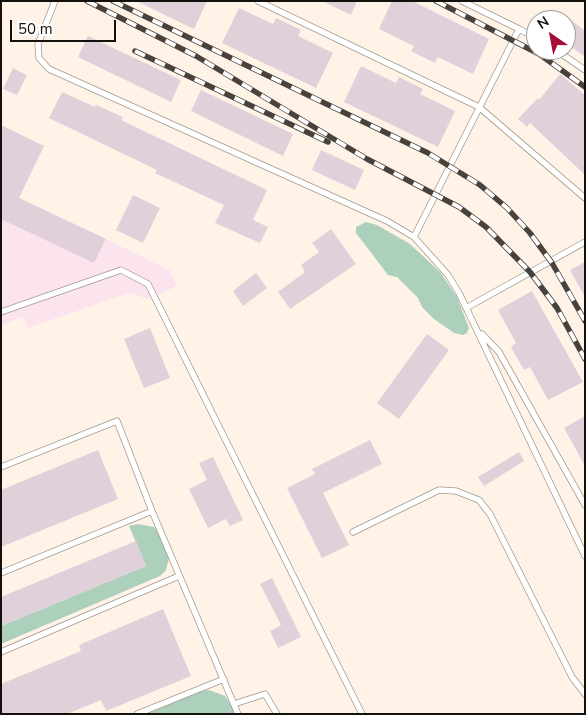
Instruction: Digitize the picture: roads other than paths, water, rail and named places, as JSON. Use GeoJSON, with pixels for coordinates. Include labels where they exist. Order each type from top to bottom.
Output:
{"type":"FeatureCollection","features":[{"type":"Feature","properties":{"kind":"lane"},"geometry":{"type":"LineString","coordinates":[[55,1],[38,44],[39,58],[49,68],[386,221],[414,237],[448,275],[478,330],[585,556]]}},
{"type":"Feature","properties":{"kind":"lane"},"geometry":{"type":"LineString","coordinates":[[258,1],[479,107],[585,198]]}},
{"type":"Feature","properties":{"kind":"lane"},"geometry":{"type":"LineString","coordinates":[[462,1],[526,33]]}},
{"type":"Feature","properties":{"kind":"lane"},"geometry":{"type":"LineString","coordinates":[[414,237],[519,29]]}},
{"type":"Feature","properties":{"kind":"lane"},"geometry":{"type":"LineString","coordinates":[[570,60],[585,70]]}},
{"type":"Feature","properties":{"kind":"lane"},"geometry":{"type":"LineString","coordinates":[[466,308],[585,242]]}},
{"type":"Feature","properties":{"kind":"lane"},"geometry":{"type":"LineString","coordinates":[[1,312],[121,270],[148,284],[362,714]]}},
{"type":"Feature","properties":{"kind":"lane"},"geometry":{"type":"LineString","coordinates":[[478,330],[499,352],[585,505]]}},
{"type":"Feature","properties":{"kind":"lane"},"geometry":{"type":"LineString","coordinates":[[1,467],[117,420],[152,511],[238,714]]}},
{"type":"Feature","properties":{"kind":"lane"},"geometry":{"type":"LineString","coordinates":[[353,532],[439,490],[456,491],[479,500],[490,514],[572,677],[585,694]]}},
{"type":"Feature","properties":{"kind":"lane"},"geometry":{"type":"LineString","coordinates":[[1,573],[152,511]]}},
{"type":"Feature","properties":{"kind":"lane"},"geometry":{"type":"LineString","coordinates":[[1,652],[179,576]]}},
{"type":"Feature","properties":{"kind":"lane"},"geometry":{"type":"LineString","coordinates":[[137,714],[224,679]]}},
{"type":"Feature","properties":{"kind":"lane"},"geometry":{"type":"LineString","coordinates":[[234,704],[264,694],[277,714]]}},
{"type":"Feature","properties":{"kind":"railway"},"geometry":{"type":"LineString","coordinates":[[87,1],[196,56],[367,159],[459,207],[486,227],[530,272],[557,308],[585,359]]}},
{"type":"Feature","properties":{"kind":"railway"},"geometry":{"type":"LineString","coordinates":[[113,1],[428,153],[480,185],[507,208],[530,233],[552,263],[585,321]]}},
{"type":"Feature","properties":{"kind":"railway"},"geometry":{"type":"LineString","coordinates":[[436,1],[539,54],[585,87]]}},
{"type":"Feature","properties":{"kind":"railway"},"geometry":{"type":"LineString","coordinates":[[135,51],[328,142]]}}]}
